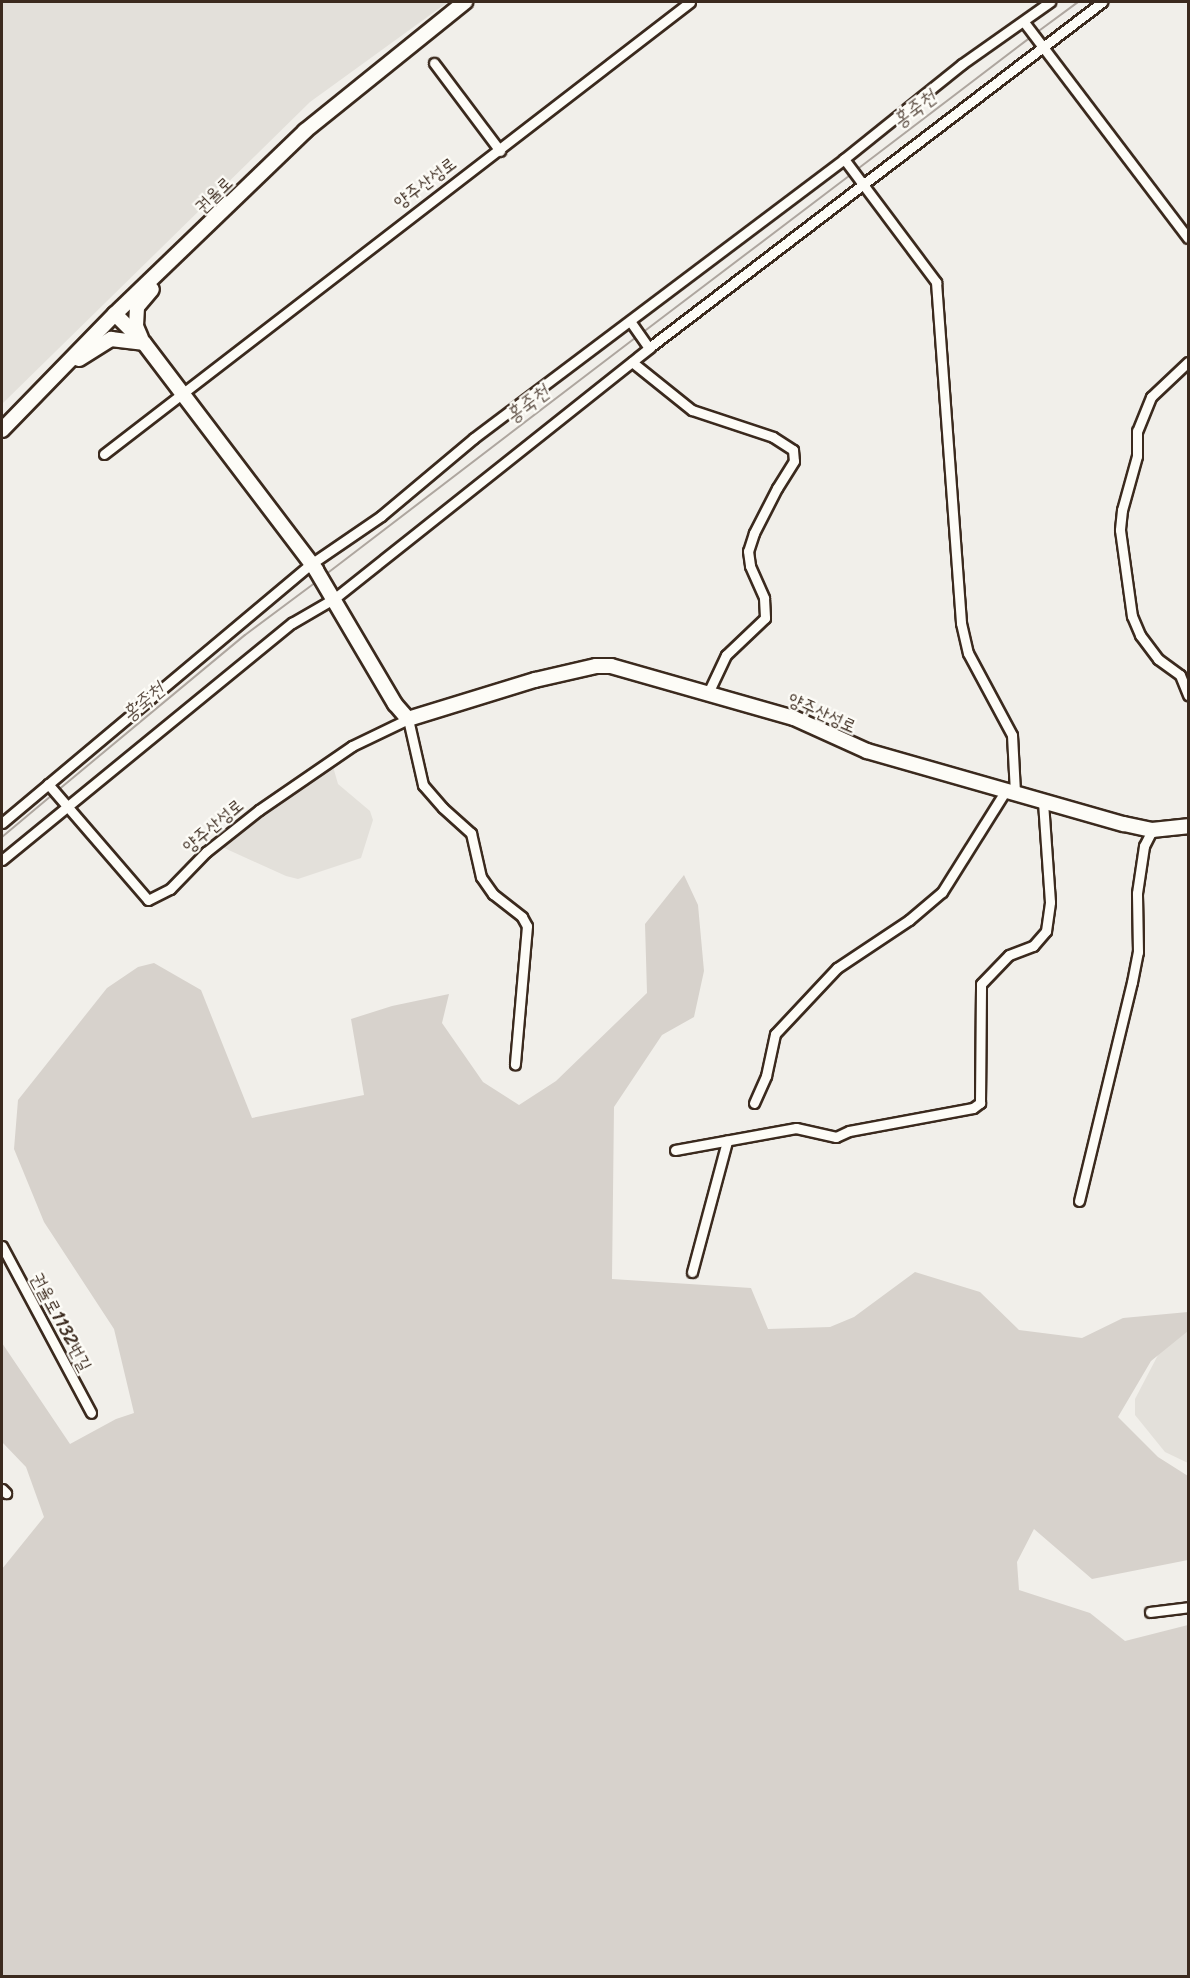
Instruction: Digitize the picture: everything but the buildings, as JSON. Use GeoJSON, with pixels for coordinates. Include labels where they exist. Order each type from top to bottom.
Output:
{"type":"FeatureCollection","features":[{"type":"Feature","properties":{"kind":"street","name":"권율로"},"geometry":{"type":"LineString","coordinates":[[2,430],[115,314],[305,131],[465,2]]}},
{"type":"Feature","properties":{"kind":"street","name":"양주산성로"},"geometry":{"type":"LineString","coordinates":[[104,454],[500,151],[690,2]]}},
{"type":"Feature","properties":{"kind":"street"},"geometry":{"type":"LineString","coordinates":[[2,823],[474,438],[844,159],[962,64],[1050,2]]}},
{"type":"Feature","properties":{"kind":"street"},"geometry":{"type":"LineString","coordinates":[[2,860],[292,623],[335,598],[649,348],[1102,2]]}},
{"type":"Feature","properties":{"kind":"street"},"geometry":{"type":"LineString","coordinates":[[1024,21],[1188,238]]}},
{"type":"Feature","properties":{"kind":"street"},"geometry":{"type":"LineString","coordinates":[[434,63],[500,151]]}},
{"type":"Feature","properties":{"kind":"street"},"geometry":{"type":"LineString","coordinates":[[754,1103],[766,1076],[775,1034],[837,968],[909,920],[942,892],[1011,791],[1012,735],[968,653],[961,622],[936,282],[844,159]]}},
{"type":"Feature","properties":{"kind":"street"},"geometry":{"type":"LineString","coordinates":[[144,343],[136,326],[137,307],[159,281],[166,267]]}},
{"type":"Feature","properties":{"kind":"street"},"geometry":{"type":"LineString","coordinates":[[115,314],[144,343],[335,598],[395,704],[408,719],[423,785],[443,808],[471,833],[481,877],[493,894],[522,917],[527,927],[515,1064]]}},
{"type":"Feature","properties":{"kind":"street"},"geometry":{"type":"LineString","coordinates":[[630,321],[649,348]]}},
{"type":"Feature","properties":{"kind":"street"},"geometry":{"type":"LineString","coordinates":[[59,371],[111,339],[144,343]]}},
{"type":"Feature","properties":{"kind":"street"},"geometry":{"type":"LineString","coordinates":[[632,362],[692,410],[773,437],[793,450],[794,461],[772,497],[754,533],[748,551],[750,566],[764,598],[765,618],[726,655],[708,693]]}},
{"type":"Feature","properties":{"kind":"street"},"geometry":{"type":"LineString","coordinates":[[1188,362],[1151,397],[1137,431],[1135,467],[1122,510],[1120,530],[1132,616],[1140,635],[1158,659],[1180,675],[1188,695]]}},
{"type":"Feature","properties":{"kind":"street","name":"양주산성로"},"geometry":{"type":"LineString","coordinates":[[68,807],[148,900],[170,889],[206,852],[307,776],[352,746],[408,719],[535,680],[596,666],[611,666],[794,718],[867,751],[1043,801],[1152,830],[1188,827]]}},
{"type":"Feature","properties":{"kind":"street"},"geometry":{"type":"LineString","coordinates":[[48,784],[68,807]]}},
{"type":"Feature","properties":{"kind":"street"},"geometry":{"type":"LineString","coordinates":[[675,1150],[796,1128],[836,1137],[849,1131],[973,1108],[980,1103],[981,984],[1009,955],[1034,946],[1046,931],[1050,902],[1043,801]]}},
{"type":"Feature","properties":{"kind":"street"},"geometry":{"type":"LineString","coordinates":[[1079,1201],[1132,982],[1138,951],[1137,893],[1144,846],[1152,830]]}},
{"type":"Feature","properties":{"kind":"street"},"geometry":{"type":"LineString","coordinates":[[692,1272],[727,1141]]}},
{"type":"Feature","properties":{"kind":"street","name":"권율로1132번길"},"geometry":{"type":"LineString","coordinates":[[2,1246],[91,1413]]}},
{"type":"Feature","properties":{"kind":"street"},"geometry":{"type":"LineString","coordinates":[[1150,1612],[1188,1607]]}},
{"type":"Feature","properties":{"kind":"shaded area"},"geometry":{"type":"Polygon","coordinates":[[[2,2],[448,2],[310,102],[2,404],[2,2]]]}},
{"type":"Feature","properties":{"kind":"shaded area"},"geometry":{"type":"Polygon","coordinates":[[[332,763],[338,784],[370,811],[373,820],[361,858],[298,879],[286,876],[222,847],[332,763]]]}},
{"type":"Feature","properties":{"kind":"shaded area"},"geometry":{"type":"Polygon","coordinates":[[[684,875],[698,905],[704,971],[694,1017],[662,1035],[614,1107],[612,1279],[751,1288],[768,1329],[830,1327],[854,1317],[915,1272],[980,1292],[1019,1330],[1082,1338],[1123,1318],[1188,1312],[1188,1331],[1151,1361],[1118,1417],[1158,1457],[1188,1476],[1188,1560],[1092,1579],[1034,1529],[1017,1562],[1019,1590],[1090,1613],[1125,1641],[1188,1625],[1188,1976],[2,1976],[2,1569],[44,1517],[26,1467],[2,1442],[2,1343],[70,1444],[116,1419],[134,1413],[114,1329],[44,1222],[14,1149],[18,1100],[107,988],[138,967],[154,963],[201,990],[252,1118],[364,1095],[351,1019],[392,1006],[449,994],[442,1023],[483,1082],[519,1105],[556,1081],[647,993],[645,924],[684,875]]]}},
{"type":"Feature","properties":{"kind":"shaded area"},"geometry":{"type":"Polygon","coordinates":[[[1188,1316],[1188,1463],[1165,1452],[1135,1415],[1135,1399],[1169,1334],[1188,1316]]]}},
{"type":"Feature","properties":{"kind":"waterway","name":"홍죽천"},"geometry":{"type":"LineString","coordinates":[[1036,33],[1078,2]]}},
{"type":"Feature","properties":{"kind":"waterway","name":"홍죽천"},"geometry":{"type":"LineString","coordinates":[[855,171],[1032,36]]}},
{"type":"Feature","properties":{"kind":"waterway","name":"홍죽천"},"geometry":{"type":"LineString","coordinates":[[642,333],[850,175]]}},
{"type":"Feature","properties":{"kind":"waterway","name":"홍죽천"},"geometry":{"type":"LineString","coordinates":[[325,575],[638,336]]}},
{"type":"Feature","properties":{"kind":"waterway","name":"홍죽천"},"geometry":{"type":"LineString","coordinates":[[57,791],[245,635],[316,582]]}},
{"type":"Feature","properties":{"kind":"waterway","name":"홍죽천"},"geometry":{"type":"LineString","coordinates":[[2,837],[52,795]]}}]}
